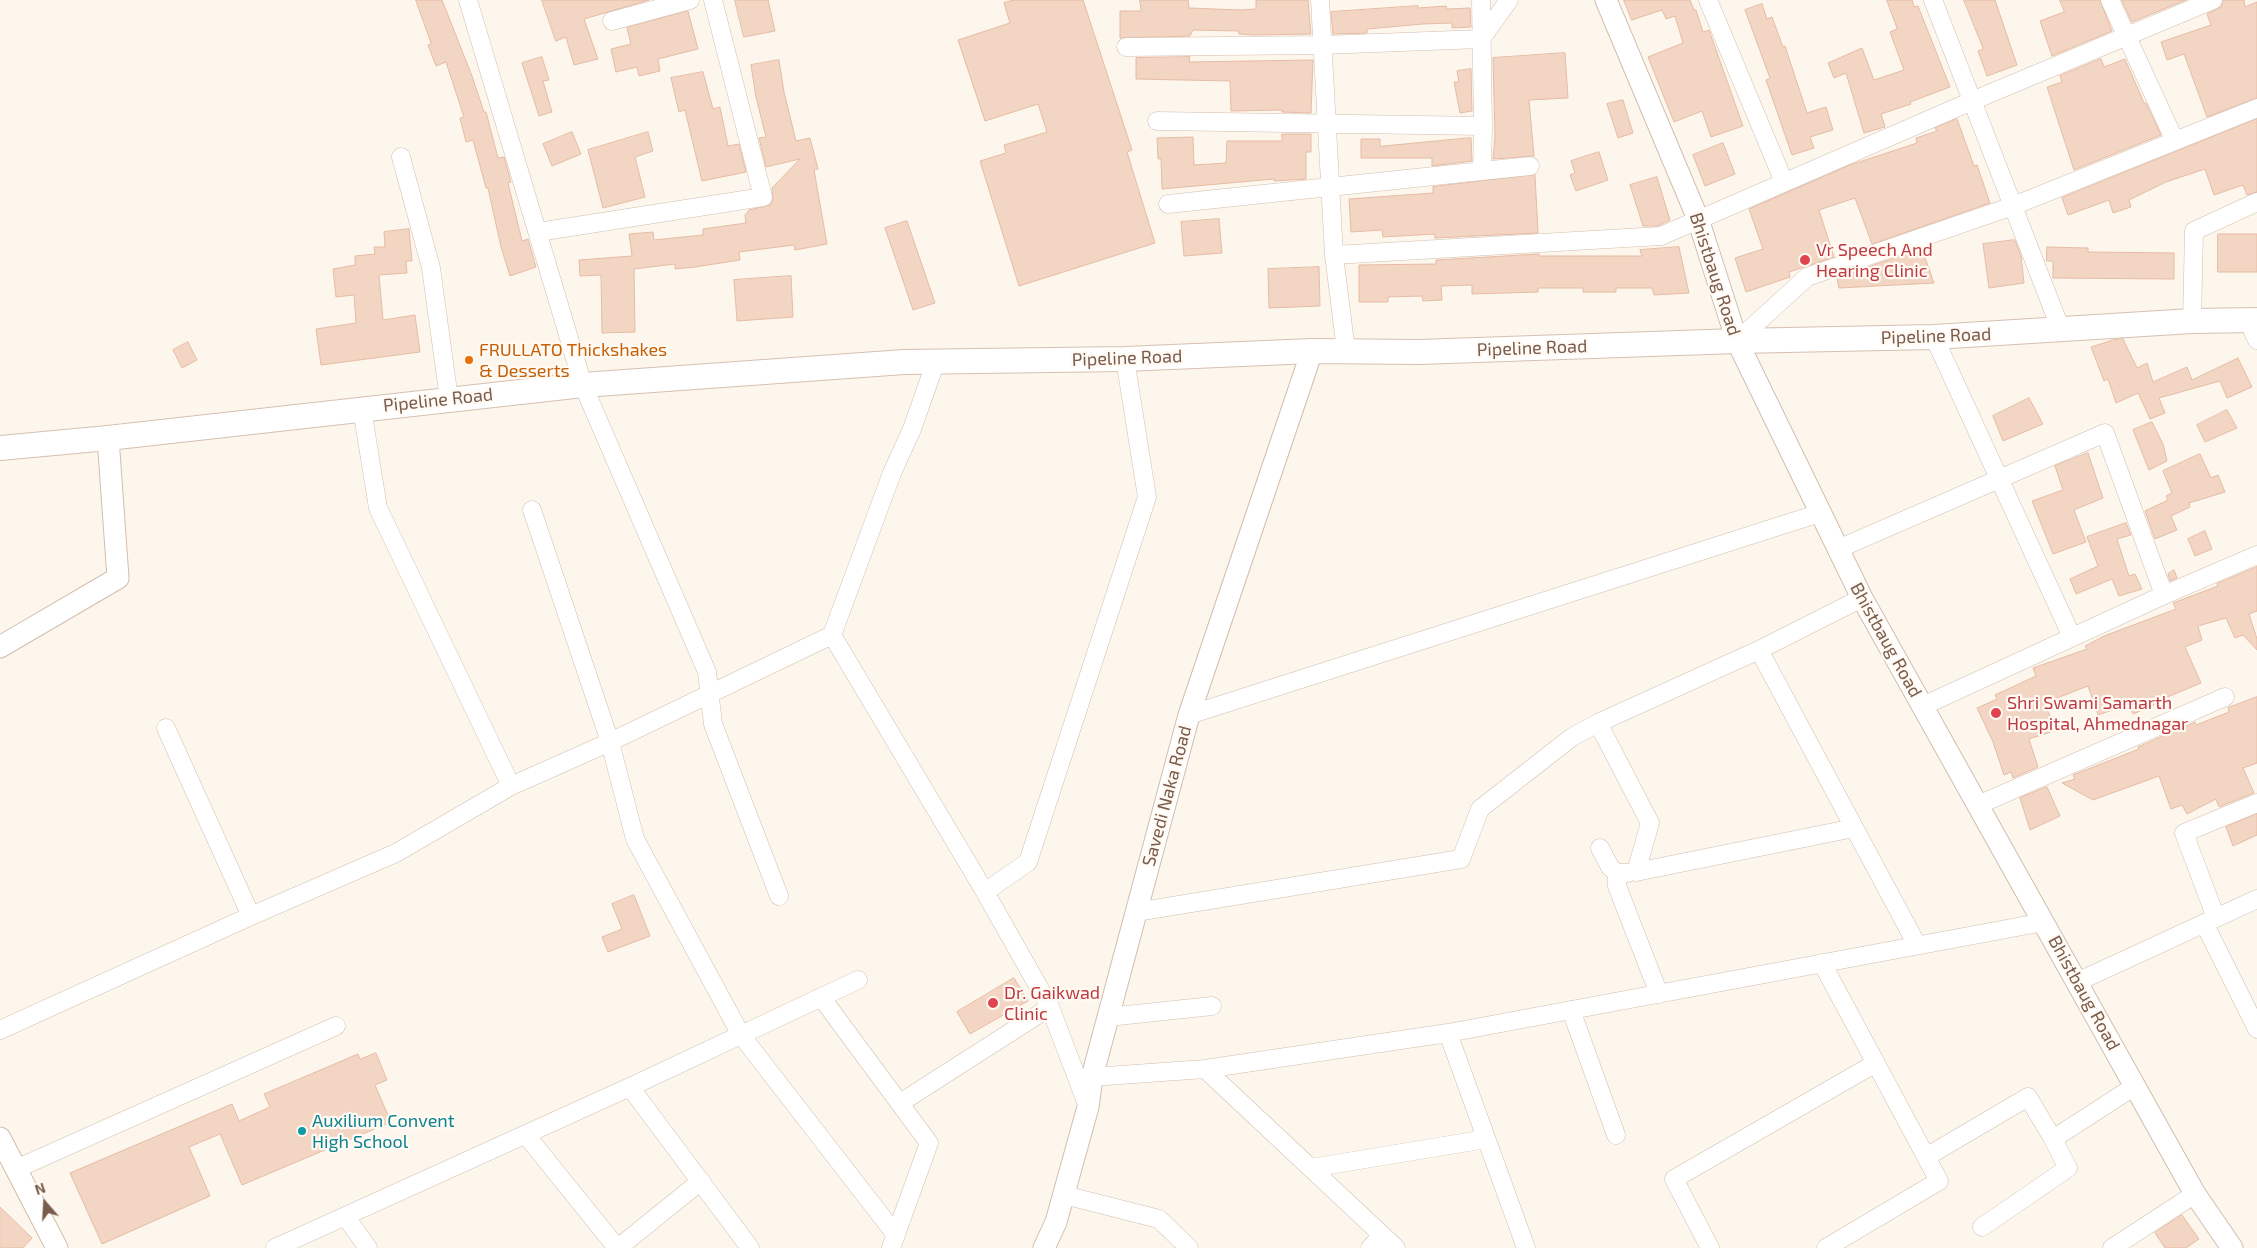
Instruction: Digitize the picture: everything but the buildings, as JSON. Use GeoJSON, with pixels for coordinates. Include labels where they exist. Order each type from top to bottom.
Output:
{"type":"FeatureCollection","features":[{"type":"Feature","properties":{"kind":"main road","name":"Pipeline Road"},"geometry":{"type":"LineString","coordinates":[[0,448],[108,438],[583,385],[904,362],[1125,359],[1312,351],[1419,352],[1737,341],[1934,337],[2192,321],[2254,327]]}},
{"type":"Feature","properties":{"kind":"street"},"geometry":{"type":"LineString","coordinates":[[468,0],[583,385],[707,672],[708,695],[713,724],[779,896]]}},
{"type":"Feature","properties":{"kind":"street"},"geometry":{"type":"LineString","coordinates":[[612,21],[690,0]]}},
{"type":"Feature","properties":{"kind":"street"},"geometry":{"type":"LineString","coordinates":[[538,232],[763,197],[713,0]]}},
{"type":"Feature","properties":{"kind":"street"},"geometry":{"type":"LineString","coordinates":[[1320,0],[1334,255],[1346,351]]}},
{"type":"Feature","properties":{"kind":"street"},"geometry":{"type":"LineString","coordinates":[[1481,0],[1482,172]]}},
{"type":"Feature","properties":{"kind":"street"},"geometry":{"type":"LineString","coordinates":[[1482,38],[1509,0]]}},
{"type":"Feature","properties":{"kind":"street","name":"Bhistbaug Road"},"geometry":{"type":"LineString","coordinates":[[1606,0],[1698,219],[1737,341],[1862,598],[2194,1194],[2232,1248]]}},
{"type":"Feature","properties":{"kind":"street"},"geometry":{"type":"LineString","coordinates":[[1708,0],[1784,182]]}},
{"type":"Feature","properties":{"kind":"street"},"geometry":{"type":"LineString","coordinates":[[1933,0],[2060,330]]}},
{"type":"Feature","properties":{"kind":"street"},"geometry":{"type":"LineString","coordinates":[[2110,0],[2175,141]]}},
{"type":"Feature","properties":{"kind":"street"},"geometry":{"type":"LineString","coordinates":[[1334,255],[1661,236],[1972,101],[2213,0]]}},
{"type":"Feature","properties":{"kind":"street"},"geometry":{"type":"LineString","coordinates":[[1126,47],[1323,45],[1482,38]]}},
{"type":"Feature","properties":{"kind":"street"},"geometry":{"type":"LineString","coordinates":[[1737,341],[1807,277],[2013,206],[2257,108]]}},
{"type":"Feature","properties":{"kind":"street"},"geometry":{"type":"LineString","coordinates":[[1157,121],[1483,126]]}},
{"type":"Feature","properties":{"kind":"street"},"geometry":{"type":"LineString","coordinates":[[401,157],[431,268],[449,399]]}},
{"type":"Feature","properties":{"kind":"street"},"geometry":{"type":"LineString","coordinates":[[1168,204],[1530,166]]}},
{"type":"Feature","properties":{"kind":"street"},"geometry":{"type":"LineString","coordinates":[[2192,321],[2194,231],[2257,202]]}},
{"type":"Feature","properties":{"kind":"street"},"geometry":{"type":"LineString","coordinates":[[1934,337],[2072,637]]}},
{"type":"Feature","properties":{"kind":"street","name":"Savedi Naka Road"},"geometry":{"type":"LineString","coordinates":[[1044,1248],[1056,1222],[1088,1107],[1092,1076],[1189,715],[1312,351]]}},
{"type":"Feature","properties":{"kind":"street"},"geometry":{"type":"LineString","coordinates":[[985,892],[1028,862],[1147,498],[1125,359]]}},
{"type":"Feature","properties":{"kind":"street"},"geometry":{"type":"LineString","coordinates":[[0,1030],[250,916],[396,853],[511,786],[610,742],[832,635],[888,482],[912,429],[936,361]]}},
{"type":"Feature","properties":{"kind":"street"},"geometry":{"type":"LineString","coordinates":[[362,409],[378,508],[511,786]]}},
{"type":"Feature","properties":{"kind":"street"},"geometry":{"type":"LineString","coordinates":[[1838,549],[2105,434],[2164,595]]}},
{"type":"Feature","properties":{"kind":"street"},"geometry":{"type":"LineString","coordinates":[[0,647],[118,578],[108,438]]}},
{"type":"Feature","properties":{"kind":"street"},"geometry":{"type":"LineString","coordinates":[[532,510],[610,742],[635,839],[741,1035],[894,1242]]}},
{"type":"Feature","properties":{"kind":"street"},"geometry":{"type":"LineString","coordinates":[[1189,715],[1820,513]]}},
{"type":"Feature","properties":{"kind":"street"},"geometry":{"type":"LineString","coordinates":[[1923,706],[2164,595],[2257,555]]}},
{"type":"Feature","properties":{"kind":"street"},"geometry":{"type":"LineString","coordinates":[[1136,912],[1461,859],[1480,809],[1572,737],[1598,723],[1760,650],[1862,598]]}},
{"type":"Feature","properties":{"kind":"street"},"geometry":{"type":"LineString","coordinates":[[832,635],[985,892],[1050,1007],[1088,1107]]}},
{"type":"Feature","properties":{"kind":"street"},"geometry":{"type":"LineString","coordinates":[[1760,650],[1917,945]]}},
{"type":"Feature","properties":{"kind":"street"},"geometry":{"type":"LineString","coordinates":[[1978,805],[2225,697]]}},
{"type":"Feature","properties":{"kind":"street"},"geometry":{"type":"LineString","coordinates":[[1598,723],[1650,823],[1636,872]]}},
{"type":"Feature","properties":{"kind":"street"},"geometry":{"type":"LineString","coordinates":[[166,728],[250,916]]}},
{"type":"Feature","properties":{"kind":"street"},"geometry":{"type":"LineString","coordinates":[[2257,803],[2184,833],[2210,920],[2257,1029]]}},
{"type":"Feature","properties":{"kind":"street"},"geometry":{"type":"LineString","coordinates":[[1600,848],[1610,867],[1617,873],[1636,872],[1854,828]]}},
{"type":"Feature","properties":{"kind":"street"},"geometry":{"type":"LineString","coordinates":[[1617,873],[1617,886],[1658,994]]}},
{"type":"Feature","properties":{"kind":"street"},"geometry":{"type":"LineString","coordinates":[[2077,982],[2257,899]]}},
{"type":"Feature","properties":{"kind":"street"},"geometry":{"type":"LineString","coordinates":[[1092,1076],[1205,1069],[1448,1033],[2044,922]]}},
{"type":"Feature","properties":{"kind":"street"},"geometry":{"type":"LineString","coordinates":[[1822,963],[1939,1181],[1826,1248]]}},
{"type":"Feature","properties":{"kind":"street"},"geometry":{"type":"LineString","coordinates":[[275,1248],[526,1135],[858,980]]}},
{"type":"Feature","properties":{"kind":"street"},"geometry":{"type":"LineString","coordinates":[[821,997],[929,1142],[894,1242]]}},
{"type":"Feature","properties":{"kind":"street"},"geometry":{"type":"LineString","coordinates":[[1108,1017],[1212,1006]]}},
{"type":"Feature","properties":{"kind":"street"},"geometry":{"type":"LineString","coordinates":[[900,1103],[1050,1007]]}},
{"type":"Feature","properties":{"kind":"street"},"geometry":{"type":"LineString","coordinates":[[1571,1010],[1616,1135]]}},
{"type":"Feature","properties":{"kind":"street"},"geometry":{"type":"LineString","coordinates":[[16,1169],[336,1026]]}},
{"type":"Feature","properties":{"kind":"street"},"geometry":{"type":"LineString","coordinates":[[1448,1033],[1526,1248]]}},
{"type":"Feature","properties":{"kind":"street"},"geometry":{"type":"LineString","coordinates":[[1710,1248],[1674,1179],[1876,1063]]}},
{"type":"Feature","properties":{"kind":"street"},"geometry":{"type":"LineString","coordinates":[[1205,1069],[1310,1168],[1376,1241],[1396,1248]]}},
{"type":"Feature","properties":{"kind":"street"},"geometry":{"type":"LineString","coordinates":[[2053,1139],[2135,1086]]}},
{"type":"Feature","properties":{"kind":"street"},"geometry":{"type":"LineString","coordinates":[[630,1087],[750,1248]]}},
{"type":"Feature","properties":{"kind":"street"},"geometry":{"type":"LineString","coordinates":[[1926,1157],[2028,1096],[2068,1168],[1982,1227]]}},
{"type":"Feature","properties":{"kind":"street"},"geometry":{"type":"LineString","coordinates":[[526,1135],[617,1248],[701,1181]]}},
{"type":"Feature","properties":{"kind":"street"},"geometry":{"type":"LineString","coordinates":[[0,1138],[57,1248]]}},
{"type":"Feature","properties":{"kind":"street"},"geometry":{"type":"LineString","coordinates":[[1310,1168],[1486,1139]]}},
{"type":"Feature","properties":{"kind":"street"},"geometry":{"type":"LineString","coordinates":[[1064,1194],[1159,1219],[1189,1248]]}},
{"type":"Feature","properties":{"kind":"street"},"geometry":{"type":"LineString","coordinates":[[2112,1248],[2194,1194]]}},
{"type":"Feature","properties":{"kind":"street"},"geometry":{"type":"LineString","coordinates":[[345,1216],[368,1248]]}},
{"type":"Feature","properties":{"kind":"place","name":"Vr Speech And Hearing Clinic"},"geometry":{"type":"Point","coordinates":[1805,260]}},
{"type":"Feature","properties":{"kind":"place","name":"FRULLATO Thickshakes & Desserts"},"geometry":{"type":"Point","coordinates":[469,360]}},
{"type":"Feature","properties":{"kind":"place","name":"Shri Swami Samarth Hospital, Ahmednagar"},"geometry":{"type":"Point","coordinates":[1996,713]}},
{"type":"Feature","properties":{"kind":"place","name":"Dr. Gaikwad Clinic"},"geometry":{"type":"Point","coordinates":[993,1003]}},
{"type":"Feature","properties":{"kind":"place","name":"Auxilium Convent High School"},"geometry":{"type":"Point","coordinates":[302,1131]}}]}
